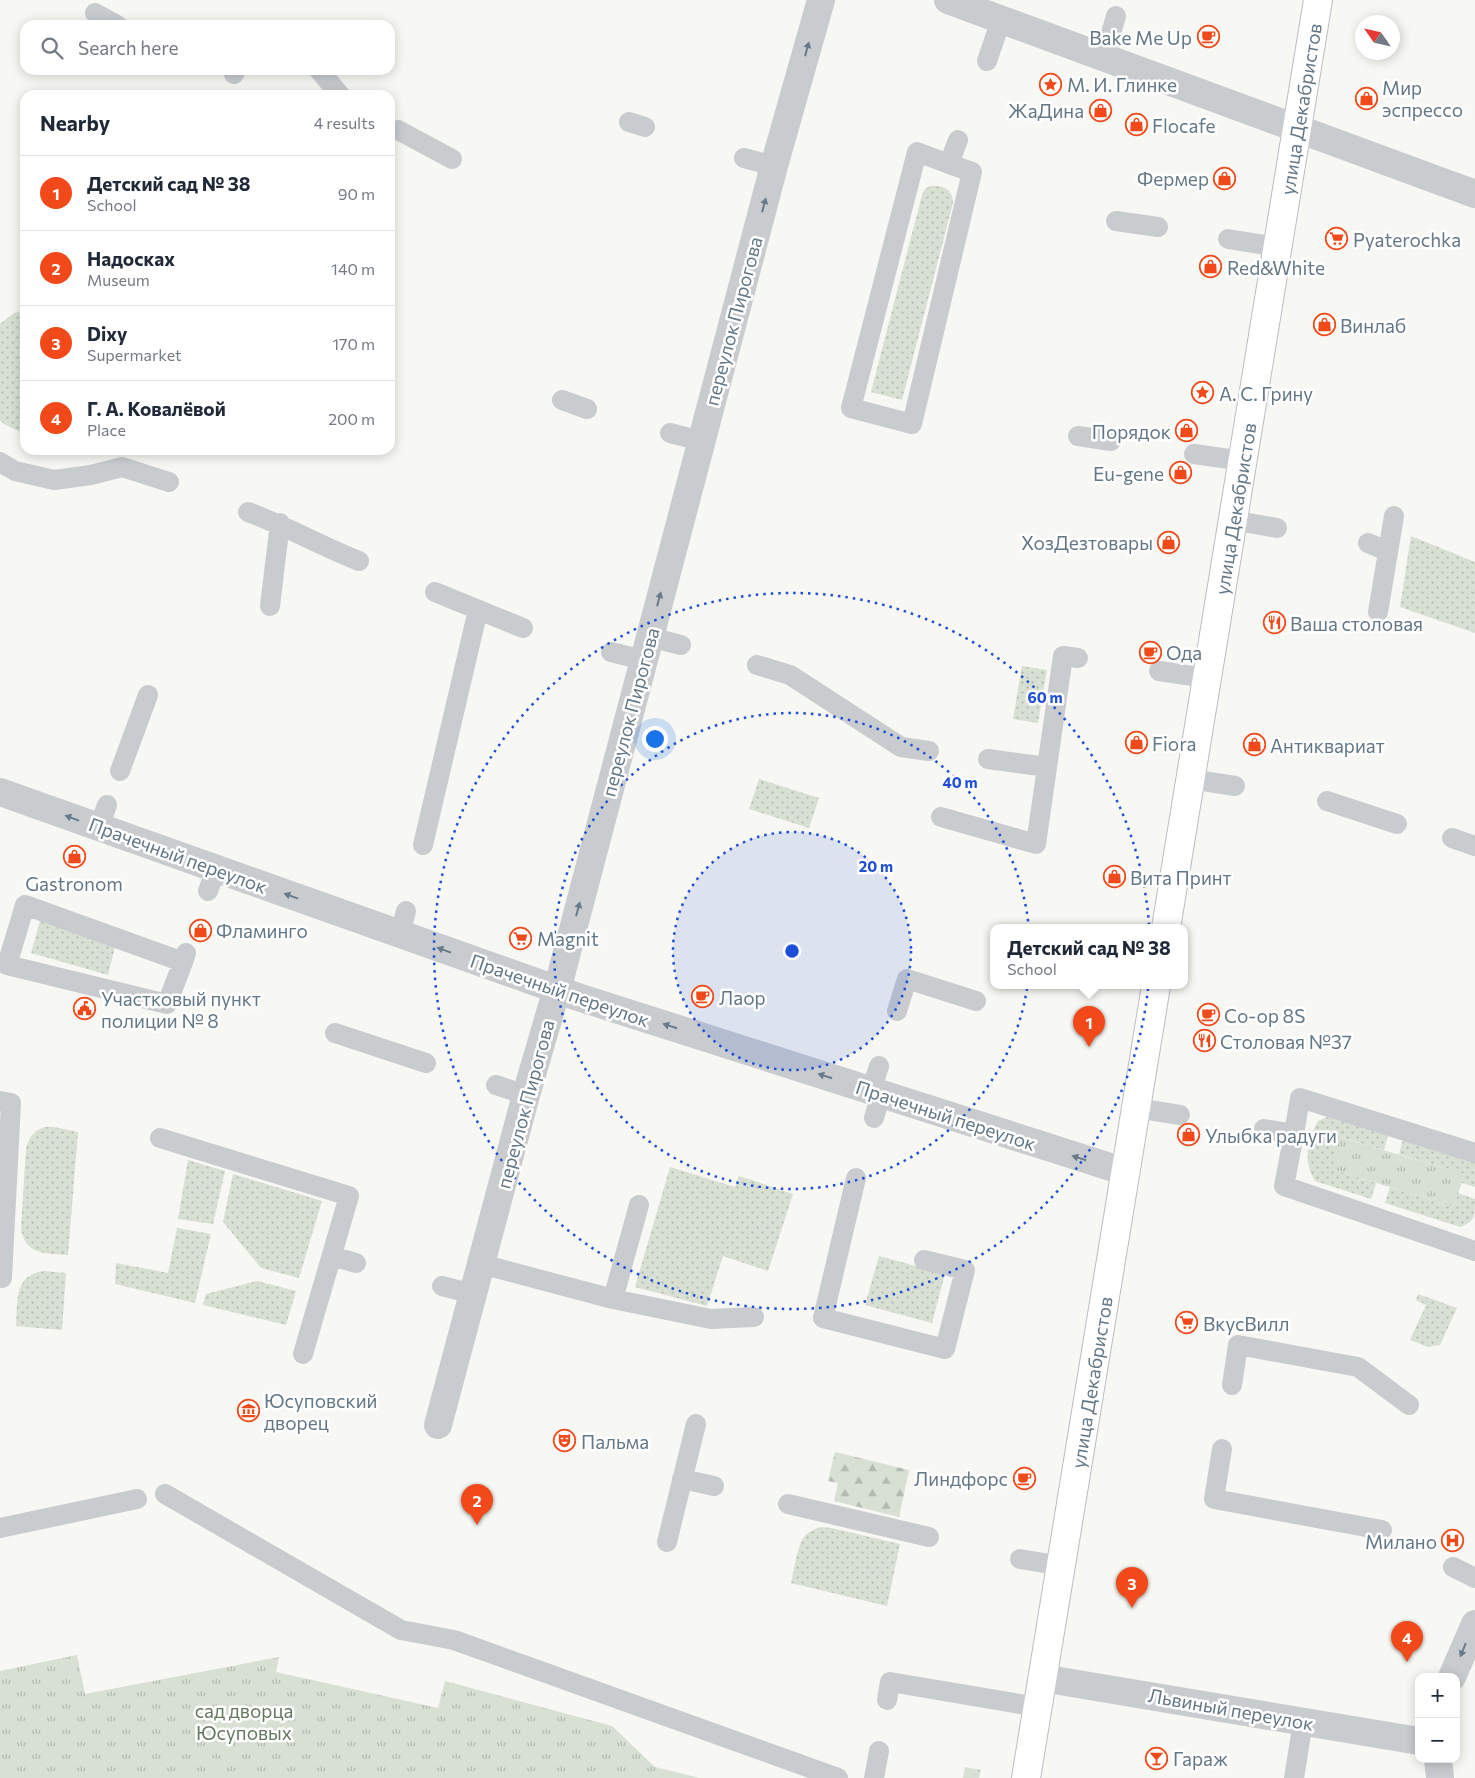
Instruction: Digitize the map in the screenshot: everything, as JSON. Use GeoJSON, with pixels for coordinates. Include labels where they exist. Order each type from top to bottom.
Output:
{"type":"FeatureCollection","features":[{"type":"Feature","properties":{"kind":"main road","name":"улица Декабристов"},"geometry":{"type":"LineString","coordinates":[[1167,924],[1318,0]]}},
{"type":"Feature","properties":{"kind":"main road","name":"улица Декабристов"},"geometry":{"type":"LineString","coordinates":[[1026,1778],[1156,989]]}},
{"type":"Feature","properties":{"kind":"street","name":"переулок Пирогова"},"geometry":{"type":"LineString","coordinates":[[438,1425],[820,0]]}},
{"type":"Feature","properties":{"kind":"street"},"geometry":{"type":"LineString","coordinates":[[948,0],[1475,194]]}},
{"type":"Feature","properties":{"kind":"street","name":"Прачечный переулок"},"geometry":{"type":"LineString","coordinates":[[0,792],[103,816],[212,880],[403,923],[556,990],[1126,1172]]}},
{"type":"Feature","properties":{"kind":"street"},"geometry":{"type":"LineString","coordinates":[[1454,1673],[1475,1624]]}},
{"type":"Feature","properties":{"kind":"street","name":"Львиный переулок"},"geometry":{"type":"LineString","coordinates":[[1042,1678],[1415,1740]]}},
{"type":"Feature","properties":{"kind":"street"},"geometry":{"type":"LineString","coordinates":[[1438,1763],[1440,1778]]}},
{"type":"Feature","properties":{"kind":"lane"},"geometry":{"type":"LineString","coordinates":[[95,13],[108,20]]}},
{"type":"Feature","properties":{"kind":"lane"},"geometry":{"type":"LineString","coordinates":[[1104,58],[1116,16]]}},
{"type":"Feature","properties":{"kind":"lane"},"geometry":{"type":"LineString","coordinates":[[987,61],[1002,20]]}},
{"type":"Feature","properties":{"kind":"lane"},"geometry":{"type":"LineString","coordinates":[[323,75],[336,90]]}},
{"type":"Feature","properties":{"kind":"lane"},"geometry":{"type":"LineString","coordinates":[[398,130],[452,159]]}},
{"type":"Feature","properties":{"kind":"lane"},"geometry":{"type":"LineString","coordinates":[[949,164],[958,140]]}},
{"type":"Feature","properties":{"kind":"lane"},"geometry":{"type":"LineString","coordinates":[[917,152],[949,164],[972,172],[912,424],[851,408],[917,152]]}},
{"type":"Feature","properties":{"kind":"lane"},"geometry":{"type":"LineString","coordinates":[[744,158],[774,166]]}},
{"type":"Feature","properties":{"kind":"lane"},"geometry":{"type":"LineString","coordinates":[[1116,221],[1158,227]]}},
{"type":"Feature","properties":{"kind":"lane"},"geometry":{"type":"LineString","coordinates":[[1228,239],[1278,247]]}},
{"type":"Feature","properties":{"kind":"lane"},"geometry":{"type":"LineString","coordinates":[[562,400],[587,409]]}},
{"type":"Feature","properties":{"kind":"lane"},"geometry":{"type":"LineString","coordinates":[[670,433],[701,441]]}},
{"type":"Feature","properties":{"kind":"lane"},"geometry":{"type":"LineString","coordinates":[[1078,436],[1111,441]]}},
{"type":"Feature","properties":{"kind":"lane"},"geometry":{"type":"LineString","coordinates":[[1194,454],[1243,461]]}},
{"type":"Feature","properties":{"kind":"lane"},"geometry":{"type":"LineString","coordinates":[[0,462],[15,471],[54,480],[91,475],[122,467],[169,482]]}},
{"type":"Feature","properties":{"kind":"lane"},"geometry":{"type":"LineString","coordinates":[[248,512],[280,524],[327,548],[359,561]]}},
{"type":"Feature","properties":{"kind":"lane"},"geometry":{"type":"LineString","coordinates":[[1378,612],[1394,516]]}},
{"type":"Feature","properties":{"kind":"lane"},"geometry":{"type":"LineString","coordinates":[[1232,520],[1277,528]]}},
{"type":"Feature","properties":{"kind":"lane"},"geometry":{"type":"LineString","coordinates":[[270,606],[280,524]]}},
{"type":"Feature","properties":{"kind":"lane"},"geometry":{"type":"LineString","coordinates":[[1368,543],[1387,551]]}},
{"type":"Feature","properties":{"kind":"lane"},"geometry":{"type":"LineString","coordinates":[[435,592],[523,628]]}},
{"type":"Feature","properties":{"kind":"lane"},"geometry":{"type":"LineString","coordinates":[[423,845],[478,610]]}},
{"type":"Feature","properties":{"kind":"lane"},"geometry":{"type":"LineString","coordinates":[[611,652],[681,645]]}},
{"type":"Feature","properties":{"kind":"lane"},"geometry":{"type":"LineString","coordinates":[[941,817],[1036,844],[1064,656],[1078,658]]}},
{"type":"Feature","properties":{"kind":"lane"},"geometry":{"type":"LineString","coordinates":[[757,665],[790,674],[901,747],[929,751]]}},
{"type":"Feature","properties":{"kind":"lane"},"geometry":{"type":"LineString","coordinates":[[1159,670],[1206,678]]}},
{"type":"Feature","properties":{"kind":"lane"},"geometry":{"type":"LineString","coordinates":[[120,771],[148,695]]}},
{"type":"Feature","properties":{"kind":"lane"},"geometry":{"type":"LineString","coordinates":[[988,759],[1047,767]]}},
{"type":"Feature","properties":{"kind":"lane"},"geometry":{"type":"LineString","coordinates":[[1190,779],[1235,786]]}},
{"type":"Feature","properties":{"kind":"lane"},"geometry":{"type":"LineString","coordinates":[[1327,801],[1397,824]]}},
{"type":"Feature","properties":{"kind":"lane"},"geometry":{"type":"LineString","coordinates":[[1452,838],[1475,846]]}},
{"type":"Feature","properties":{"kind":"lane"},"geometry":{"type":"LineString","coordinates":[[25,906],[184,957],[168,1004],[7,965],[25,906]]}},
{"type":"Feature","properties":{"kind":"lane"},"geometry":{"type":"LineString","coordinates":[[897,1011],[907,979],[976,1001]]}},
{"type":"Feature","properties":{"kind":"lane"},"geometry":{"type":"LineString","coordinates":[[335,1033],[426,1063]]}},
{"type":"Feature","properties":{"kind":"lane"},"geometry":{"type":"LineString","coordinates":[[496,1085],[526,1094]]}},
{"type":"Feature","properties":{"kind":"lane"},"geometry":{"type":"LineString","coordinates":[[1475,1153],[1300,1098],[1284,1186],[1475,1251]]}},
{"type":"Feature","properties":{"kind":"lane"},"geometry":{"type":"LineString","coordinates":[[0,1101],[11,1104],[2,1278]]}},
{"type":"Feature","properties":{"kind":"lane"},"geometry":{"type":"LineString","coordinates":[[1136,1108],[1180,1115]]}},
{"type":"Feature","properties":{"kind":"lane"},"geometry":{"type":"LineString","coordinates":[[1264,1129],[1294,1134]]}},
{"type":"Feature","properties":{"kind":"lane"},"geometry":{"type":"LineString","coordinates":[[160,1138],[349,1196],[303,1354]]}},
{"type":"Feature","properties":{"kind":"lane"},"geometry":{"type":"LineString","coordinates":[[856,1178],[816,1316],[944,1349],[965,1270],[924,1260]]}},
{"type":"Feature","properties":{"kind":"lane"},"geometry":{"type":"LineString","coordinates":[[614,1299],[638,1205]]}},
{"type":"Feature","properties":{"kind":"lane"},"geometry":{"type":"LineString","coordinates":[[332,1256],[356,1263]]}},
{"type":"Feature","properties":{"kind":"lane"},"geometry":{"type":"LineString","coordinates":[[481,1264],[614,1299],[711,1319],[754,1317]]}},
{"type":"Feature","properties":{"kind":"lane"},"geometry":{"type":"LineString","coordinates":[[442,1286],[473,1294]]}},
{"type":"Feature","properties":{"kind":"lane"},"geometry":{"type":"LineString","coordinates":[[1232,1385],[1238,1345],[1358,1367],[1409,1404]]}},
{"type":"Feature","properties":{"kind":"lane"},"geometry":{"type":"LineString","coordinates":[[666,1542],[696,1424]]}},
{"type":"Feature","properties":{"kind":"lane"},"geometry":{"type":"LineString","coordinates":[[1222,1448],[1214,1498],[1382,1530]]}},
{"type":"Feature","properties":{"kind":"lane"},"geometry":{"type":"LineString","coordinates":[[682,1479],[714,1486]]}},
{"type":"Feature","properties":{"kind":"lane"},"geometry":{"type":"LineString","coordinates":[[165,1494],[401,1630],[454,1640],[838,1778]]}},
{"type":"Feature","properties":{"kind":"lane"},"geometry":{"type":"LineString","coordinates":[[0,1528],[137,1499]]}},
{"type":"Feature","properties":{"kind":"lane"},"geometry":{"type":"LineString","coordinates":[[788,1504],[929,1537]]}},
{"type":"Feature","properties":{"kind":"lane"},"geometry":{"type":"LineString","coordinates":[[1020,1559],[1062,1566]]}},
{"type":"Feature","properties":{"kind":"lane"},"geometry":{"type":"LineString","coordinates":[[1453,1567],[1475,1578]]}},
{"type":"Feature","properties":{"kind":"lane"},"geometry":{"type":"LineString","coordinates":[[887,1700],[890,1682],[1038,1707]]}},
{"type":"Feature","properties":{"kind":"lane"},"geometry":{"type":"LineString","coordinates":[[1294,1778],[1303,1722]]}},
{"type":"Feature","properties":{"kind":"lane"},"geometry":{"type":"LineString","coordinates":[[874,1778],[879,1751]]}},
{"type":"Feature","properties":{"kind":"green space"},"geometry":{"type":"Polygon","coordinates":[[[930,186],[943,187],[949,191],[953,198],[953,203],[902,400],[871,392],[922,195],[925,189],[930,186]]]}},
{"type":"Feature","properties":{"kind":"green space"},"geometry":{"type":"Polygon","coordinates":[[[20,311],[20,432],[0,420],[0,324],[14,313],[20,311]]]}},
{"type":"Feature","properties":{"kind":"green space"},"geometry":{"type":"Polygon","coordinates":[[[1411,536],[1475,562],[1475,633],[1400,607],[1411,536]]]}},
{"type":"Feature","properties":{"kind":"green space"},"geometry":{"type":"Polygon","coordinates":[[[1022,666],[1047,670],[1038,723],[1013,719],[1022,666]]]}},
{"type":"Feature","properties":{"kind":"green space"},"geometry":{"type":"Polygon","coordinates":[[[759,779],[819,798],[809,828],[749,809],[759,779]]]}},
{"type":"Feature","properties":{"kind":"green space"},"geometry":{"type":"Polygon","coordinates":[[[40,921],[115,947],[108,975],[31,953],[40,921]]]}},
{"type":"Feature","properties":{"kind":"green space"},"geometry":{"type":"Polygon","coordinates":[[[1327,1117],[1388,1135],[1384,1150],[1340,1137],[1332,1169],[1376,1183],[1371,1199],[1315,1181],[1311,1174],[1308,1151],[1311,1136],[1318,1121],[1327,1117]]]}},
{"type":"Feature","properties":{"kind":"green space"},"geometry":{"type":"Polygon","coordinates":[[[44,1127],[78,1132],[68,1255],[45,1253],[32,1248],[23,1237],[21,1228],[26,1149],[32,1135],[44,1127]]]}},
{"type":"Feature","properties":{"kind":"green space"},"geometry":{"type":"Polygon","coordinates":[[[1339,1137],[1465,1174],[1453,1207],[1332,1169],[1339,1137]]]}},
{"type":"Feature","properties":{"kind":"green space"},"geometry":{"type":"Polygon","coordinates":[[[1403,1139],[1475,1161],[1475,1187],[1462,1183],[1464,1174],[1399,1154],[1403,1139]]]}},
{"type":"Feature","properties":{"kind":"green space"},"geometry":{"type":"Polygon","coordinates":[[[188,1160],[225,1171],[213,1224],[178,1219],[188,1160]]]}},
{"type":"Feature","properties":{"kind":"green space"},"geometry":{"type":"Polygon","coordinates":[[[670,1167],[735,1187],[739,1176],[793,1194],[768,1271],[723,1256],[707,1306],[635,1287],[670,1167]]]}},
{"type":"Feature","properties":{"kind":"green space"},"geometry":{"type":"Polygon","coordinates":[[[233,1174],[322,1201],[299,1278],[261,1268],[223,1222],[233,1174]]]}},
{"type":"Feature","properties":{"kind":"green space"},"geometry":{"type":"Polygon","coordinates":[[[1390,1187],[1453,1207],[1458,1193],[1475,1199],[1473,1218],[1469,1223],[1460,1227],[1385,1203],[1390,1187]]]}},
{"type":"Feature","properties":{"kind":"green space"},"geometry":{"type":"Polygon","coordinates":[[[177,1228],[211,1234],[195,1303],[115,1284],[116,1263],[168,1273],[177,1228]]]}},
{"type":"Feature","properties":{"kind":"green space"},"geometry":{"type":"Polygon","coordinates":[[[879,1256],[945,1274],[932,1323],[865,1305],[879,1256]]]}},
{"type":"Feature","properties":{"kind":"green space"},"geometry":{"type":"Polygon","coordinates":[[[44,1271],[66,1273],[62,1330],[16,1326],[19,1291],[22,1284],[34,1273],[44,1271]]]}},
{"type":"Feature","properties":{"kind":"green space"},"geometry":{"type":"Polygon","coordinates":[[[257,1281],[296,1291],[286,1325],[203,1305],[206,1294],[257,1281]]]}},
{"type":"Feature","properties":{"kind":"green space"},"geometry":{"type":"Polygon","coordinates":[[[1418,1294],[1457,1308],[1440,1345],[1428,1347],[1410,1340],[1426,1305],[1416,1300],[1418,1294]]]}},
{"type":"Feature","properties":{"kind":"green space"},"geometry":{"type":"Polygon","coordinates":[[[835,1452],[909,1470],[899,1517],[834,1501],[838,1483],[828,1481],[835,1452]]]}},
{"type":"Feature","properties":{"kind":"green space"},"geometry":{"type":"Polygon","coordinates":[[[821,1527],[900,1544],[887,1606],[791,1583],[804,1537],[821,1527]]]}},
{"type":"Feature","properties":{"kind":"green space","name":"сад дворца Юсуповых"},"geometry":{"type":"Polygon","coordinates":[[[77,1655],[85,1694],[279,1657],[276,1672],[438,1708],[445,1681],[612,1726],[655,1767],[700,1778],[0,1778],[0,1671],[77,1655]]]}},
{"type":"Feature","properties":{"kind":"green space"},"geometry":{"type":"Polygon","coordinates":[[[965,1767],[981,1770],[979,1778],[963,1778],[965,1767]]]}},
{"type":"Feature","properties":{"kind":"place","name":"Bake Me Up"},"geometry":{"type":"Point","coordinates":[1208,37]}},
{"type":"Feature","properties":{"kind":"place","name":"М. И. Глинке"},"geometry":{"type":"Point","coordinates":[1051,84]}},
{"type":"Feature","properties":{"kind":"place","name":"Мир эспрессо"},"geometry":{"type":"Point","coordinates":[1366,98]}},
{"type":"Feature","properties":{"kind":"place","name":"ЖаДина"},"geometry":{"type":"Point","coordinates":[1100,110]}},
{"type":"Feature","properties":{"kind":"place","name":"Flocafe"},"geometry":{"type":"Point","coordinates":[1136,125]}},
{"type":"Feature","properties":{"kind":"place","name":"Фермер"},"geometry":{"type":"Point","coordinates":[1225,178]}},
{"type":"Feature","properties":{"kind":"place","name":"Pyaterochka"},"geometry":{"type":"Point","coordinates":[1337,239]}},
{"type":"Feature","properties":{"kind":"place","name":"Red&White"},"geometry":{"type":"Point","coordinates":[1211,267]}},
{"type":"Feature","properties":{"kind":"place","name":"Винлаб"},"geometry":{"type":"Point","coordinates":[1324,325]}},
{"type":"Feature","properties":{"kind":"place","name":"А. С. Грину"},"geometry":{"type":"Point","coordinates":[1203,393]}},
{"type":"Feature","properties":{"kind":"place","name":"Порядок"},"geometry":{"type":"Point","coordinates":[1187,431]}},
{"type":"Feature","properties":{"kind":"place","name":"Eu-gene"},"geometry":{"type":"Point","coordinates":[1180,473]}},
{"type":"Feature","properties":{"kind":"place","name":"ХозДезтовары"},"geometry":{"type":"Point","coordinates":[1169,542]}},
{"type":"Feature","properties":{"kind":"place","name":"Ваша столовая"},"geometry":{"type":"Point","coordinates":[1274,623]}},
{"type":"Feature","properties":{"kind":"place","name":"Ода"},"geometry":{"type":"Point","coordinates":[1150,652]}},
{"type":"Feature","properties":{"kind":"place","name":"Fiora"},"geometry":{"type":"Point","coordinates":[1136,743]}},
{"type":"Feature","properties":{"kind":"place","name":"Антиквариат"},"geometry":{"type":"Point","coordinates":[1254,745]}},
{"type":"Feature","properties":{"kind":"place","name":"Gastronom"},"geometry":{"type":"Point","coordinates":[74,857]}},
{"type":"Feature","properties":{"kind":"place","name":"Вита Принт"},"geometry":{"type":"Point","coordinates":[1114,877]}},
{"type":"Feature","properties":{"kind":"place","name":"Фламинго"},"geometry":{"type":"Point","coordinates":[200,930]}},
{"type":"Feature","properties":{"kind":"place","name":"Magnit"},"geometry":{"type":"Point","coordinates":[521,938]}},
{"type":"Feature","properties":{"kind":"place","name":"Лаор"},"geometry":{"type":"Point","coordinates":[703,997]}},
{"type":"Feature","properties":{"kind":"place","name":"Участковый пункт полиции № 8"},"geometry":{"type":"Point","coordinates":[85,1009]}},
{"type":"Feature","properties":{"kind":"place","name":"Co-op 8S"},"geometry":{"type":"Point","coordinates":[1208,1015]}},
{"type":"Feature","properties":{"kind":"place","name":"Столовая №37"},"geometry":{"type":"Point","coordinates":[1204,1041]}},
{"type":"Feature","properties":{"kind":"place","name":"Детский сад № 38"},"geometry":{"type":"Point","coordinates":[1089,1047]}},
{"type":"Feature","properties":{"kind":"place","name":"Улыбка радуги"},"geometry":{"type":"Point","coordinates":[1189,1135]}},
{"type":"Feature","properties":{"kind":"place","name":"ВкусВилл"},"geometry":{"type":"Point","coordinates":[1187,1323]}},
{"type":"Feature","properties":{"kind":"place","name":"Юсуповский дворец"},"geometry":{"type":"Point","coordinates":[248,1411]}},
{"type":"Feature","properties":{"kind":"place","name":"Пальма"},"geometry":{"type":"Point","coordinates":[565,1441]}},
{"type":"Feature","properties":{"kind":"place","name":"Линдфорс"},"geometry":{"type":"Point","coordinates":[1024,1478]}},
{"type":"Feature","properties":{"kind":"place","name":"Надосках"},"geometry":{"type":"Point","coordinates":[477,1525]}},
{"type":"Feature","properties":{"kind":"place","name":"Милано"},"geometry":{"type":"Point","coordinates":[1453,1541]}},
{"type":"Feature","properties":{"kind":"place","name":"Dixy"},"geometry":{"type":"Point","coordinates":[1132,1608]}},
{"type":"Feature","properties":{"kind":"place","name":"Г. А. Ковалёвой"},"geometry":{"type":"Point","coordinates":[1407,1662]}},
{"type":"Feature","properties":{"kind":"place","name":"Гараж"},"geometry":{"type":"Point","coordinates":[1157,1758]}}]}
